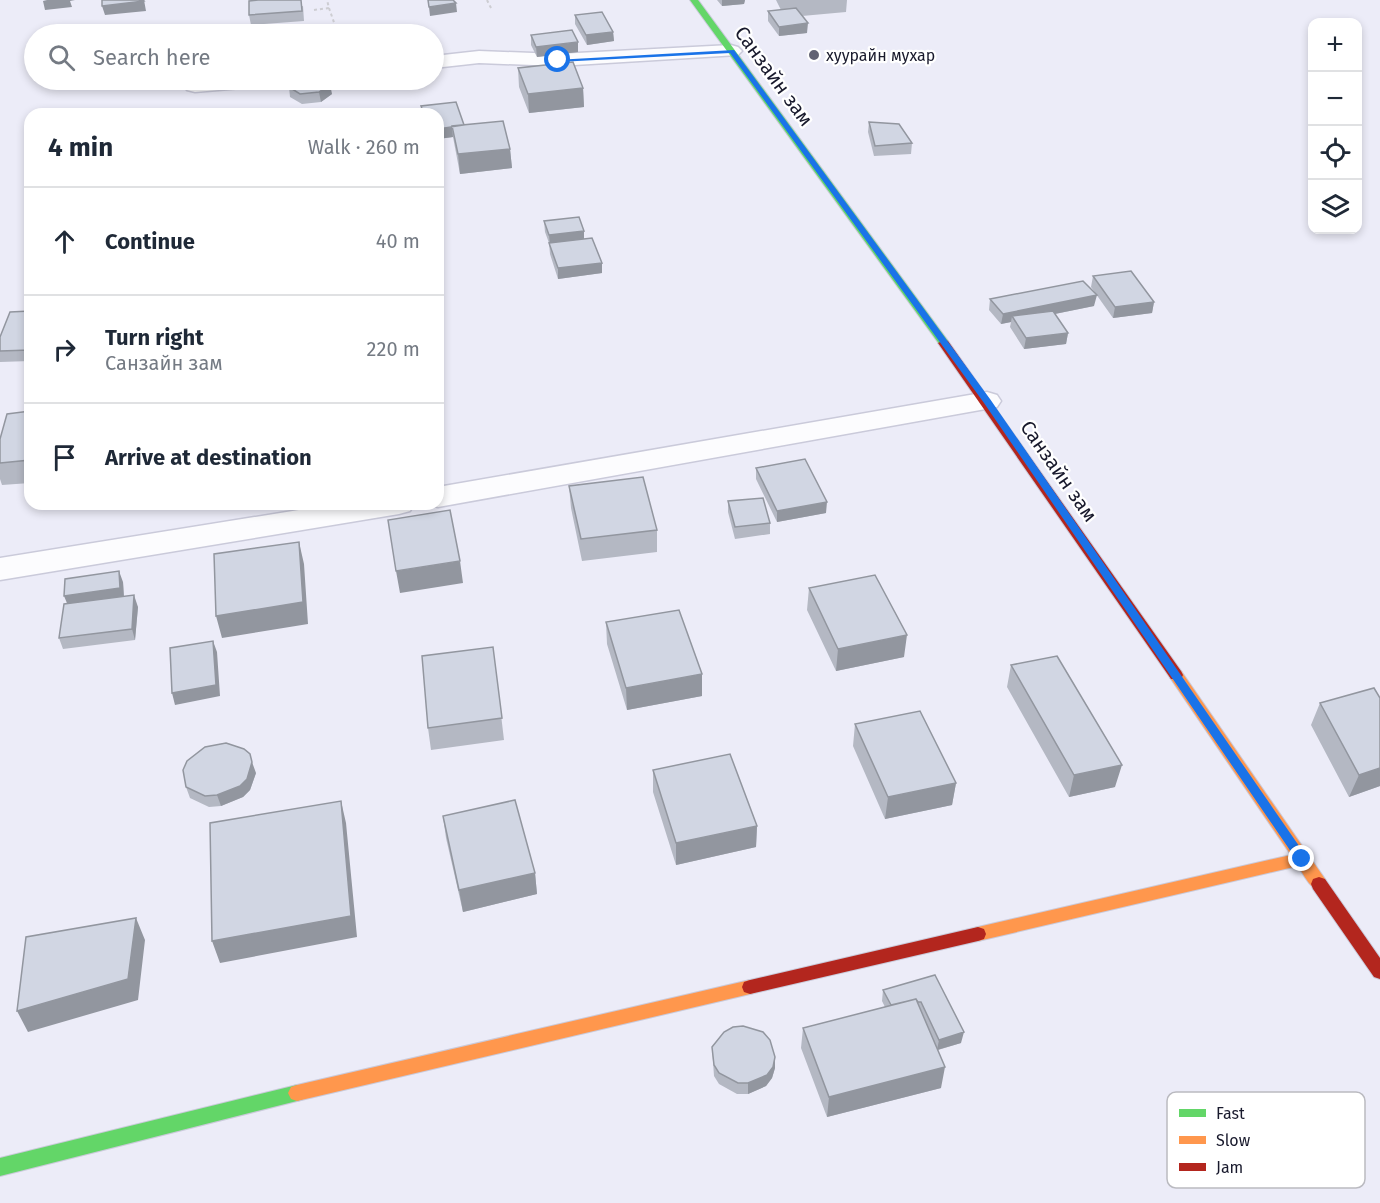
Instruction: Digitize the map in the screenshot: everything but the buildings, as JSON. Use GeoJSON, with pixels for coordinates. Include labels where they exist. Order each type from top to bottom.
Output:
{"type":"FeatureCollection","features":[{"type":"Feature","properties":{"kind":"main road","name":"Санзайн зам"},"geometry":{"type":"LineString","coordinates":[[694,0],[987,401],[1380,972]]}},
{"type":"Feature","properties":{"kind":"main road"},"geometry":{"type":"LineString","coordinates":[[0,1167],[267,1100],[1302,859]]}},
{"type":"Feature","properties":{"kind":"street"},"geometry":{"type":"LineString","coordinates":[[444,61],[479,57],[558,60],[731,51]]}},
{"type":"Feature","properties":{"kind":"street"},"geometry":{"type":"LineString","coordinates":[[444,496],[987,401]]}},
{"type":"Feature","properties":{"kind":"street"},"geometry":{"type":"LineString","coordinates":[[0,569],[362,510]]}},
{"type":"Feature","properties":{"kind":"path"},"geometry":{"type":"LineString","coordinates":[[327,0],[335,24]]}},
{"type":"Feature","properties":{"kind":"path"},"geometry":{"type":"LineString","coordinates":[[487,0],[492,10]]}},
{"type":"Feature","properties":{"kind":"path"},"geometry":{"type":"LineString","coordinates":[[314,10],[329,8]]}},
{"type":"Feature","properties":{"kind":"traffic: fast"},"geometry":{"type":"LineString","coordinates":[[694,0],[944,343]]}},
{"type":"Feature","properties":{"kind":"traffic: fast"},"geometry":{"type":"LineString","coordinates":[[0,1167],[297,1093]]}},
{"type":"Feature","properties":{"kind":"traffic: slow"},"geometry":{"type":"LineString","coordinates":[[1176,675],[1319,884]]}},
{"type":"Feature","properties":{"kind":"traffic: slow"},"geometry":{"type":"LineString","coordinates":[[978,934],[1302,859]]}},
{"type":"Feature","properties":{"kind":"traffic: slow"},"geometry":{"type":"LineString","coordinates":[[297,1093],[750,987]]}},
{"type":"Feature","properties":{"kind":"traffic: jam"},"geometry":{"type":"LineString","coordinates":[[944,343],[1176,675]]}},
{"type":"Feature","properties":{"kind":"traffic: jam"},"geometry":{"type":"LineString","coordinates":[[1319,884],[1380,972]]}},
{"type":"Feature","properties":{"kind":"traffic: jam"},"geometry":{"type":"LineString","coordinates":[[750,987],[978,934]]}},
{"type":"Feature","properties":{"kind":"place","name":"хуурайн мухар"},"geometry":{"type":"Point","coordinates":[814,55]}},
{"type":"Feature","properties":{"kind":"route"},"geometry":{"type":"LineString","coordinates":[[558,60],[731,51],[987,401],[1302,859]]}}]}
